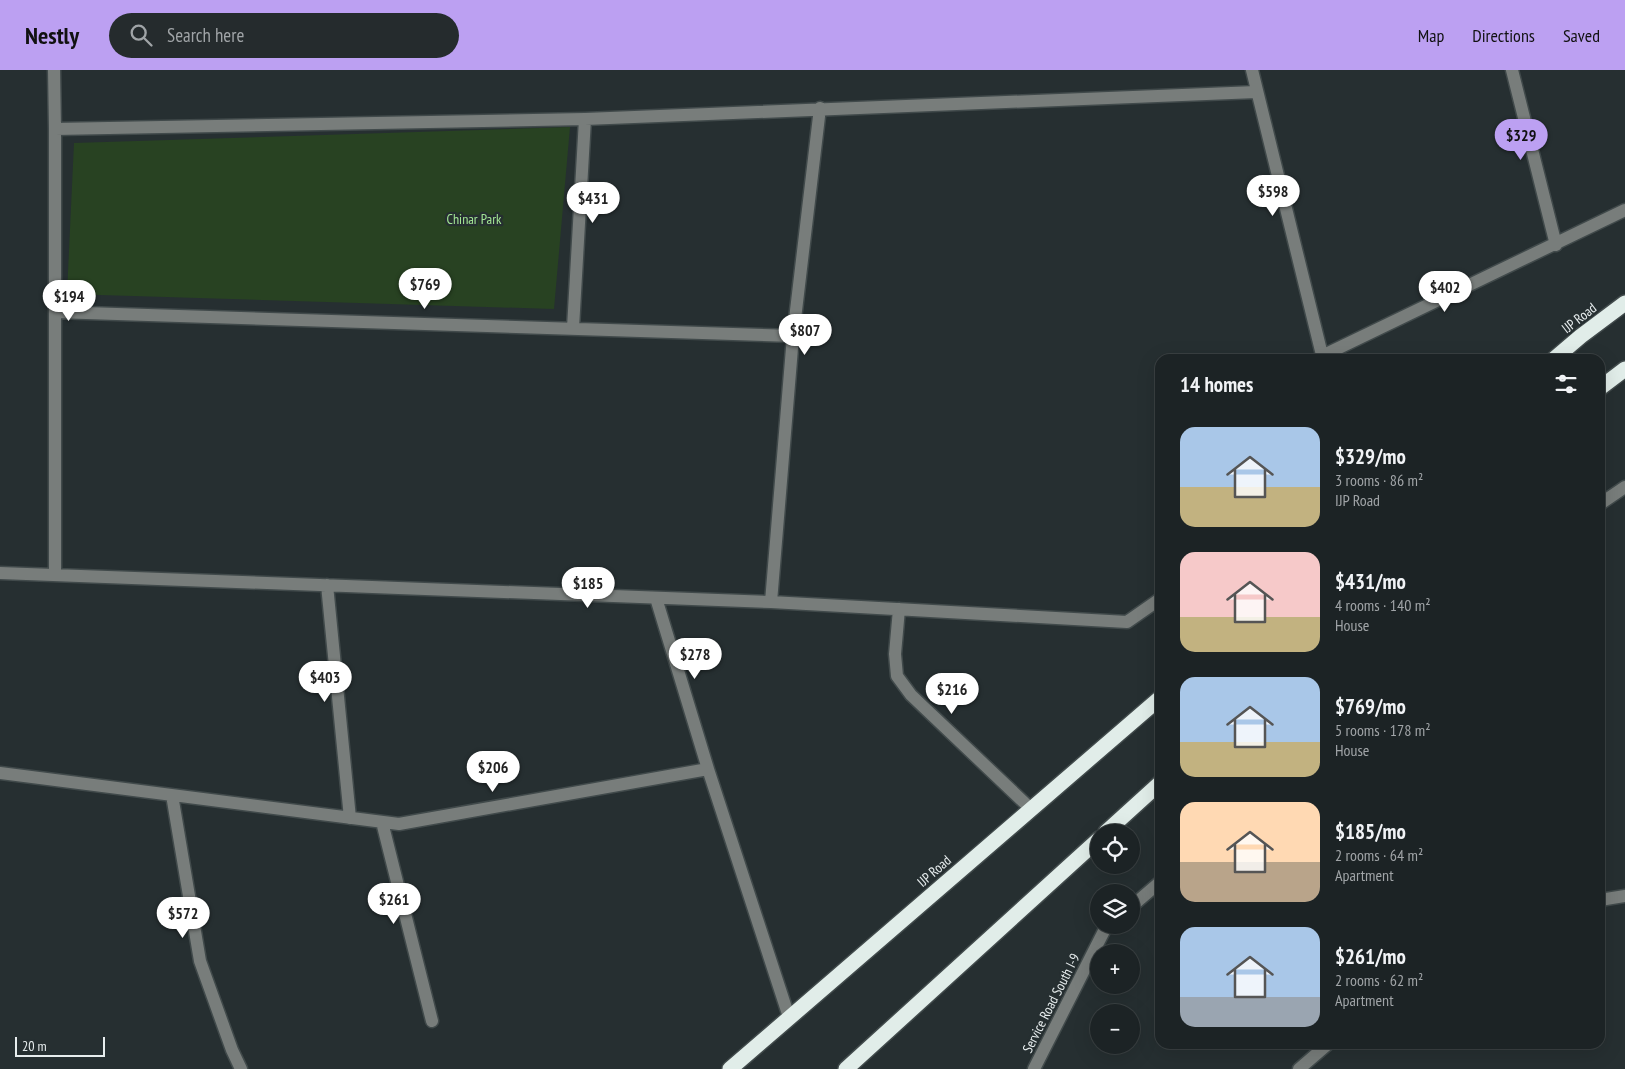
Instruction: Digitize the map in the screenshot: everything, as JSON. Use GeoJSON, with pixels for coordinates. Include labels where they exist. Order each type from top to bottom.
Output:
{"type":"FeatureCollection","features":[{"type":"Feature","properties":{"kind":"highway","name":"IJP Road"},"geometry":{"type":"LineString","coordinates":[[1560,354],[1625,303]]}},
{"type":"Feature","properties":{"kind":"highway"},"geometry":{"type":"LineString","coordinates":[[1605,384],[1625,368]]}},
{"type":"Feature","properties":{"kind":"highway","name":"IJP Road"},"geometry":{"type":"LineString","coordinates":[[730,1069],[1155,702]]}},
{"type":"Feature","properties":{"kind":"highway"},"geometry":{"type":"LineString","coordinates":[[1115,824],[1155,788]]}},
{"type":"Feature","properties":{"kind":"highway"},"geometry":{"type":"LineString","coordinates":[[846,1069],[1090,847]]}},
{"type":"Feature","properties":{"kind":"street"},"geometry":{"type":"LineString","coordinates":[[54,70],[56,129],[55,574]]}},
{"type":"Feature","properties":{"kind":"street"},"geometry":{"type":"LineString","coordinates":[[1252,70],[1321,354]]}},
{"type":"Feature","properties":{"kind":"street"},"geometry":{"type":"LineString","coordinates":[[1512,70],[1556,244]]}},
{"type":"Feature","properties":{"kind":"street"},"geometry":{"type":"LineString","coordinates":[[56,129],[586,118],[1256,92]]}},
{"type":"Feature","properties":{"kind":"street"},"geometry":{"type":"LineString","coordinates":[[770,602],[793,336],[820,108]]}},
{"type":"Feature","properties":{"kind":"street"},"geometry":{"type":"LineString","coordinates":[[573,328],[586,118]]}},
{"type":"Feature","properties":{"kind":"street"},"geometry":{"type":"LineString","coordinates":[[1328,354],[1625,210]]}},
{"type":"Feature","properties":{"kind":"street"},"geometry":{"type":"LineString","coordinates":[[56,312],[793,336]]}},
{"type":"Feature","properties":{"kind":"street"},"geometry":{"type":"LineString","coordinates":[[1605,501],[1625,487]]}},
{"type":"Feature","properties":{"kind":"street"},"geometry":{"type":"LineString","coordinates":[[0,573],[770,602],[1127,622],[1155,602]]}},
{"type":"Feature","properties":{"kind":"street"},"geometry":{"type":"LineString","coordinates":[[327,586],[350,818]]}},
{"type":"Feature","properties":{"kind":"street"},"geometry":{"type":"LineString","coordinates":[[656,598],[708,770],[789,1017]]}},
{"type":"Feature","properties":{"kind":"street"},"geometry":{"type":"LineString","coordinates":[[899,609],[895,654],[897,676],[911,695],[1031,809]]}},
{"type":"Feature","properties":{"kind":"street"},"geometry":{"type":"LineString","coordinates":[[0,773],[399,824],[708,770]]}},
{"type":"Feature","properties":{"kind":"street"},"geometry":{"type":"LineString","coordinates":[[172,795],[200,960],[232,1050],[241,1069]]}},
{"type":"Feature","properties":{"kind":"street"},"geometry":{"type":"LineString","coordinates":[[382,822],[432,1021]]}},
{"type":"Feature","properties":{"kind":"street"},"geometry":{"type":"LineString","coordinates":[[1140,899],[1155,886]]}},
{"type":"Feature","properties":{"kind":"street"},"geometry":{"type":"LineString","coordinates":[[1605,899],[1625,896]]}},
{"type":"Feature","properties":{"kind":"street","name":"Service Road South I-9"},"geometry":{"type":"LineString","coordinates":[[1034,1069],[1102,934]]}},
{"type":"Feature","properties":{"kind":"street"},"geometry":{"type":"LineString","coordinates":[[1299,1069],[1322,1049]]}},
{"type":"Feature","properties":{"kind":"green space","name":"Chinar Park"},"geometry":{"type":"Polygon","coordinates":[[[570,127],[554,309],[67,294],[74,143],[570,127]]]}}]}
